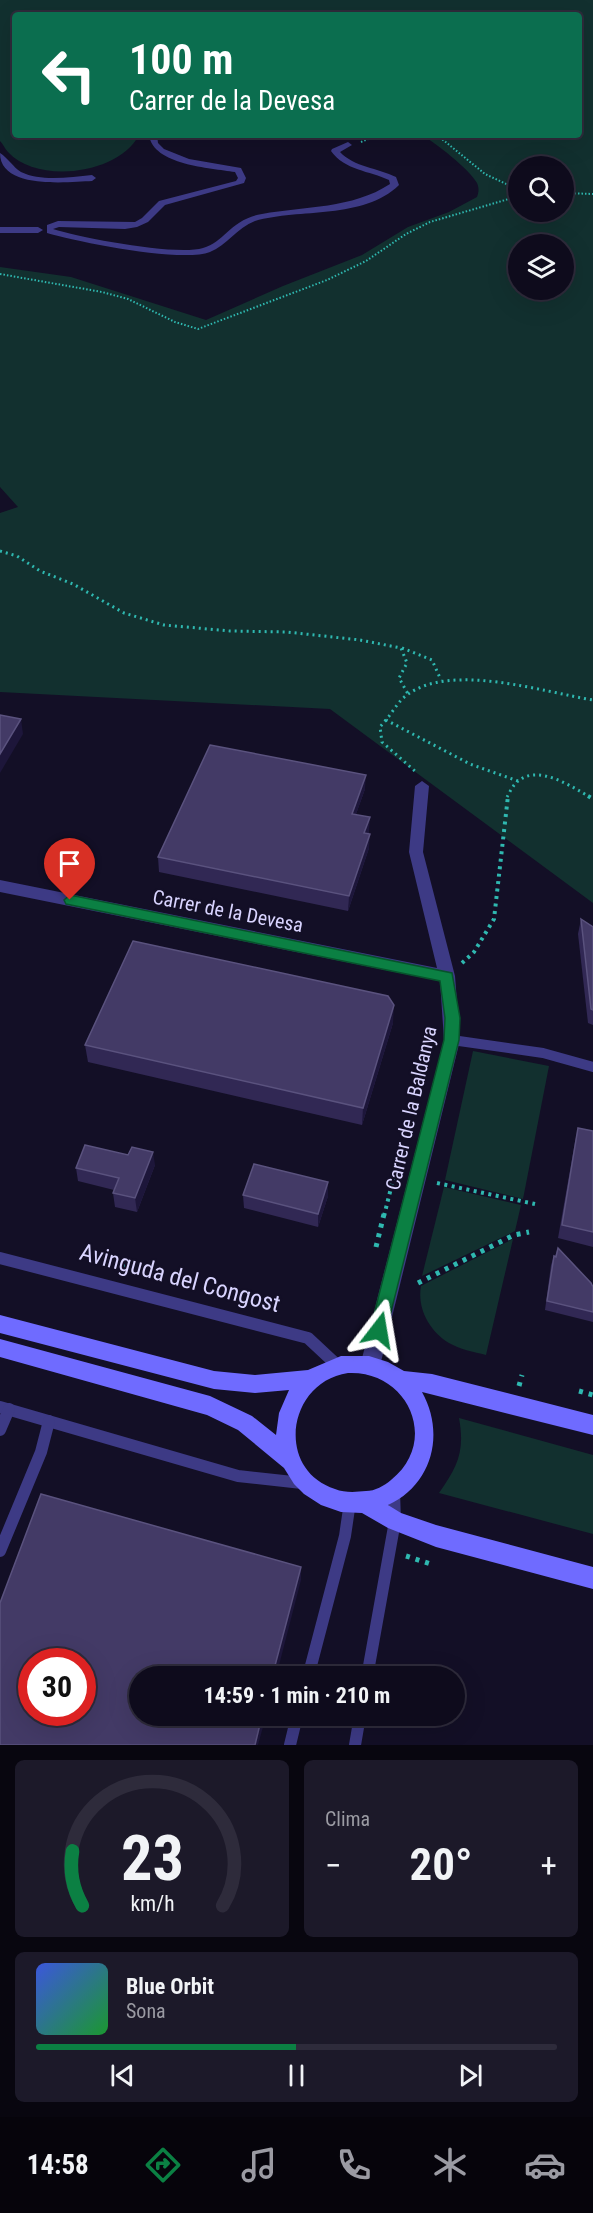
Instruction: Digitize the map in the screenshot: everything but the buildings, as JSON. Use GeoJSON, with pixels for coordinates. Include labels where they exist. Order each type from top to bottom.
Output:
{"type":"FeatureCollection","features":[{"type":"Feature","properties":{"kind":"main road"},"geometry":{"type":"LineString","coordinates":[[0,1324],[214,1380],[255,1384],[310,1379]]}},
{"type":"Feature","properties":{"kind":"main road"},"geometry":{"type":"LineString","coordinates":[[0,1348],[210,1406],[245,1423],[291,1460],[309,1484],[328,1496],[356,1501],[395,1521],[436,1536],[593,1578]]}},
{"type":"Feature","properties":{"kind":"main road"},"geometry":{"type":"LineString","coordinates":[[291,1460],[285,1435],[287,1414],[296,1394],[310,1379],[328,1368],[338,1366],[370,1366],[399,1380],[432,1383],[593,1425]]}},
{"type":"Feature","properties":{"kind":"main road"},"geometry":{"type":"LineString","coordinates":[[356,1501],[384,1497],[394,1491],[410,1477],[424,1448],[426,1437],[419,1406],[399,1380]]}},
{"type":"Feature","properties":{"kind":"street"},"geometry":{"type":"LineString","coordinates":[[50,229],[58,224],[125,226],[137,224],[145,220],[162,203],[240,183],[242,178],[238,171],[194,162],[162,152],[155,146],[152,138]]}},
{"type":"Feature","properties":{"kind":"street"},"geometry":{"type":"LineString","coordinates":[[0,230],[38,230],[44,226],[125,245],[179,252],[202,251],[217,245],[248,220],[274,214],[333,208],[364,201],[394,185],[393,179],[383,173],[337,157],[335,151],[348,145]]}},
{"type":"Feature","properties":{"kind":"street"},"geometry":{"type":"LineString","coordinates":[[0,156],[9,170],[28,177],[47,180],[92,178]]}},
{"type":"Feature","properties":{"kind":"street","name":"Carrer de la Baldanya"},"geometry":{"type":"LineString","coordinates":[[370,1366],[452,1040],[447,976],[416,852],[422,786]]}},
{"type":"Feature","properties":{"kind":"street","name":"Carrer de la Devesa"},"geometry":{"type":"LineString","coordinates":[[0,886],[447,976]]}},
{"type":"Feature","properties":{"kind":"lane"},"geometry":{"type":"LineString","coordinates":[[452,1040],[543,1053],[593,1067]]}},
{"type":"Feature","properties":{"kind":"lane","name":"Avinguda del Congost"},"geometry":{"type":"LineString","coordinates":[[0,1258],[308,1338],[338,1366]]}},
{"type":"Feature","properties":{"kind":"lane"},"geometry":{"type":"LineString","coordinates":[[0,1430],[4,1408],[238,1476],[309,1484]]}},
{"type":"Feature","properties":{"kind":"lane"},"geometry":{"type":"LineString","coordinates":[[0,1551],[41,1452],[50,1420]]}},
{"type":"Feature","properties":{"kind":"lane"},"geometry":{"type":"LineString","coordinates":[[369,1666],[395,1521],[394,1491]]}},
{"type":"Feature","properties":{"kind":"lane"},"geometry":{"type":"LineString","coordinates":[[311,1666],[356,1501]]}},
{"type":"Feature","properties":{"kind":"lane"},"geometry":{"type":"LineString","coordinates":[[290,1745],[295,1726]]}},
{"type":"Feature","properties":{"kind":"lane"},"geometry":{"type":"LineString","coordinates":[[355,1745],[358,1726]]}},
{"type":"Feature","properties":{"kind":"path"},"geometry":{"type":"LineString","coordinates":[[441,138],[484,175],[508,186]]}},
{"type":"Feature","properties":{"kind":"path"},"geometry":{"type":"LineString","coordinates":[[574,193],[593,194]]}},
{"type":"Feature","properties":{"kind":"path"},"geometry":{"type":"LineString","coordinates":[[0,274],[102,292],[128,299],[175,322],[198,329],[327,280],[366,261],[406,234],[430,222],[508,199]]}},
{"type":"Feature","properties":{"kind":"path"},"geometry":{"type":"LineString","coordinates":[[0,551],[17,556],[40,571],[72,584],[124,614],[164,625],[230,632],[287,632],[360,640],[402,648],[432,660],[441,680]]}},
{"type":"Feature","properties":{"kind":"path"},"geometry":{"type":"LineString","coordinates":[[402,648],[407,663],[399,678],[408,694]]}},
{"type":"Feature","properties":{"kind":"path"},"geometry":{"type":"LineString","coordinates":[[422,786],[414,768],[382,742],[380,727],[408,694],[441,680],[477,681],[593,700]]}},
{"type":"Feature","properties":{"kind":"path"},"geometry":{"type":"LineString","coordinates":[[386,720],[471,764],[518,781],[537,775],[572,787],[593,799]]}},
{"type":"Feature","properties":{"kind":"path"},"geometry":{"type":"LineString","coordinates":[[447,976],[474,952],[494,919],[507,798],[518,781]]}},
{"type":"Feature","properties":{"kind":"path"},"geometry":{"type":"LineString","coordinates":[[418,1283],[514,1235],[529,1232]]}},
{"type":"Feature","properties":{"kind":"path"},"geometry":{"type":"LineString","coordinates":[[121,1266],[184,1283]]}},
{"type":"Feature","properties":{"kind":"path"},"geometry":{"type":"LineString","coordinates":[[579,1391],[593,1395]]}},
{"type":"Feature","properties":{"kind":"green space"},"geometry":{"type":"Polygon","coordinates":[[[0,0],[593,0],[593,903],[330,709],[0,692],[0,513],[18,507],[0,487],[0,267],[71,277],[206,320],[362,255],[408,227],[449,212],[477,197],[478,186],[473,177],[451,156],[426,138],[582,138],[582,12],[12,12],[12,138],[137,138],[129,148],[114,159],[97,166],[57,171],[38,169],[21,162],[8,152],[0,141],[0,0]]]}},
{"type":"Feature","properties":{"kind":"green space"},"geometry":{"type":"Polygon","coordinates":[[[473,1051],[549,1066],[523,1199],[445,1180],[473,1051]]]}},
{"type":"Feature","properties":{"kind":"green space"},"geometry":{"type":"Polygon","coordinates":[[[444,1187],[521,1205],[515,1231],[422,1276],[444,1187]]]}},
{"type":"Feature","properties":{"kind":"green space"},"geometry":{"type":"Polygon","coordinates":[[[513,1239],[486,1355],[449,1343],[436,1332],[426,1318],[421,1302],[421,1286],[513,1239]]]}},
{"type":"Feature","properties":{"kind":"green space"},"geometry":{"type":"Polygon","coordinates":[[[459,1418],[593,1455],[593,1534],[439,1493],[451,1475],[458,1458],[461,1440],[459,1418]]]}},
{"type":"Feature","properties":{"kind":"route"},"geometry":{"type":"LineString","coordinates":[[70,900],[447,976],[452,1040],[379,1330]]}}]}
